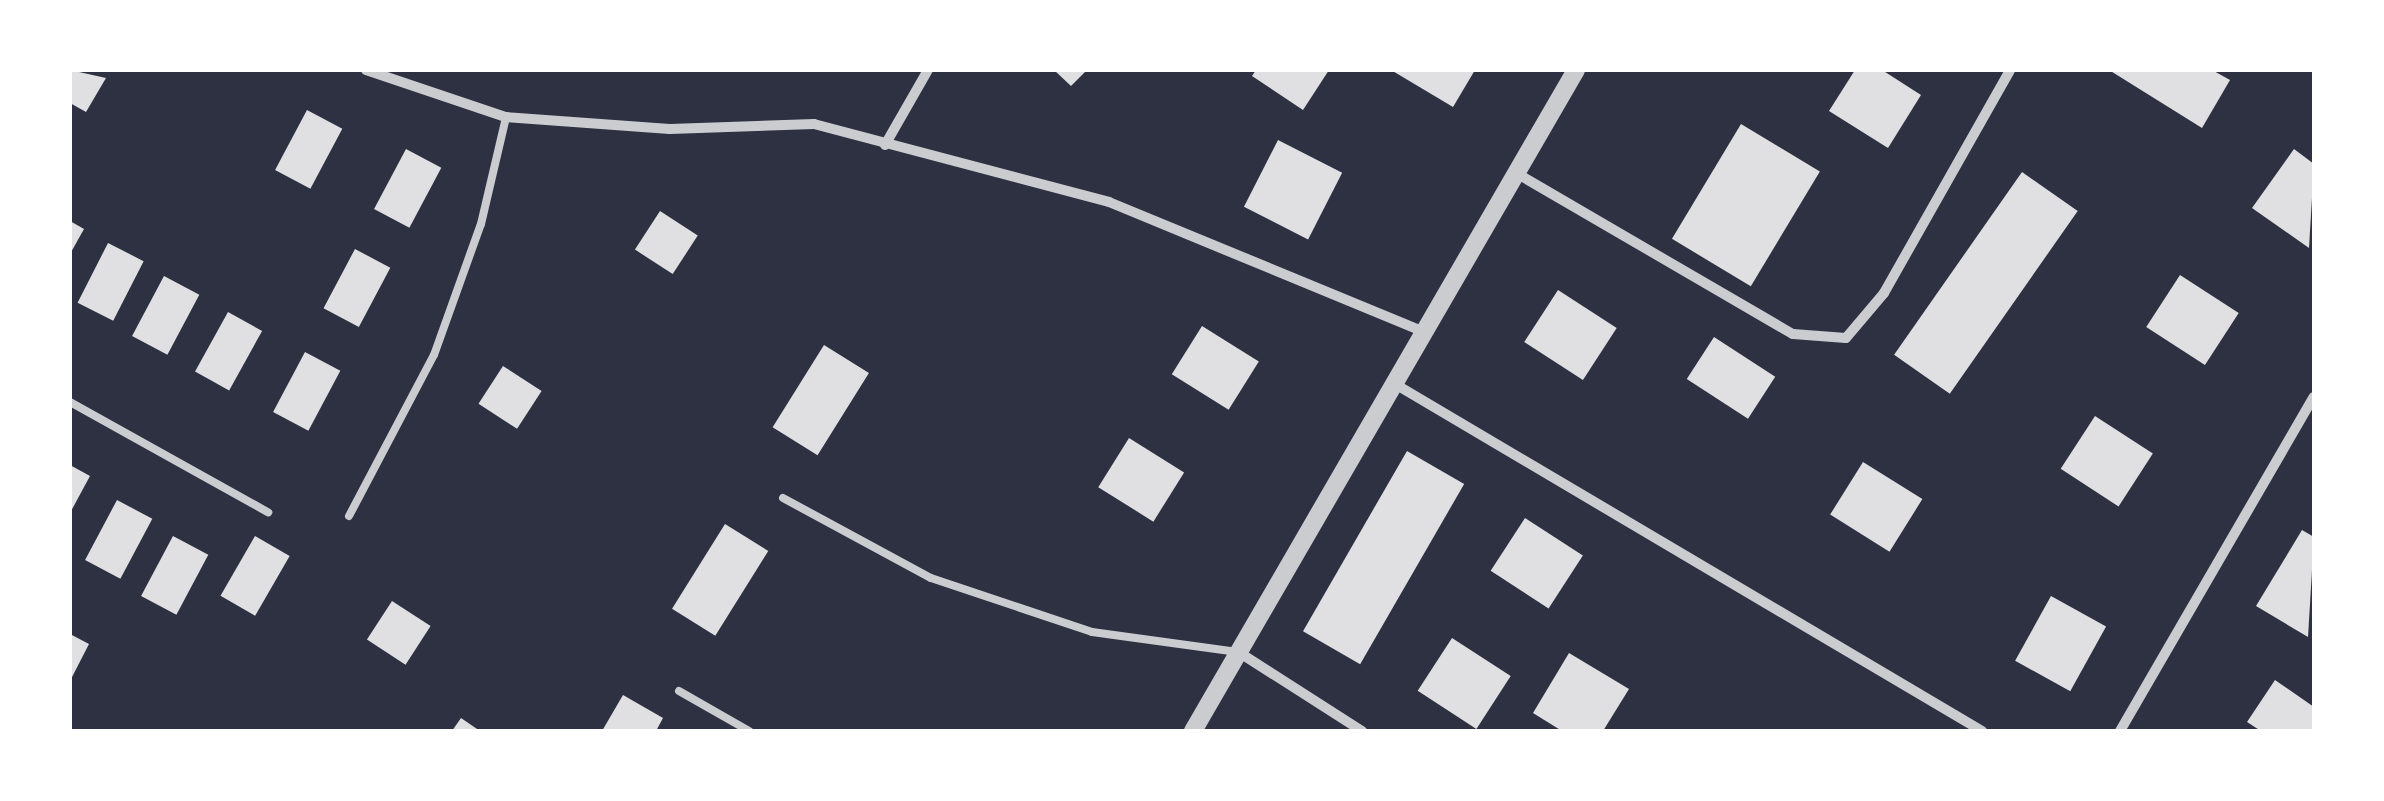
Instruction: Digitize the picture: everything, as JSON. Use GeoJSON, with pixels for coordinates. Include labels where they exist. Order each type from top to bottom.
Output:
{"type":"FeatureCollection","features":[{"type":"Feature","properties":{"kind":"street"},"geometry":{"type":"LineString","coordinates":[[366,70],[506,117],[670,129],[814,124],[1110,202],[1426,332]]}},
{"type":"Feature","properties":{"kind":"street"},"geometry":{"type":"LineString","coordinates":[[885,145],[928,70]]}},
{"type":"Feature","properties":{"kind":"street"},"geometry":{"type":"LineString","coordinates":[[1194,731],[1576,70]]}},
{"type":"Feature","properties":{"kind":"street"},"geometry":{"type":"LineString","coordinates":[[1516,173],[1792,334],[1846,338],[1884,293],[2010,70]]}},
{"type":"Feature","properties":{"kind":"street"},"geometry":{"type":"LineString","coordinates":[[1394,384],[1982,731]]}},
{"type":"Feature","properties":{"kind":"street"},"geometry":{"type":"LineString","coordinates":[[2120,731],[2314,397]]}},
{"type":"Feature","properties":{"kind":"street"},"geometry":{"type":"LineString","coordinates":[[1240,652],[1362,731]]}},
{"type":"Feature","properties":{"kind":"lane"},"geometry":{"type":"LineString","coordinates":[[348,516],[434,355],[506,117]]}},
{"type":"Feature","properties":{"kind":"lane"},"geometry":{"type":"LineString","coordinates":[[70,402],[268,512]]}},
{"type":"Feature","properties":{"kind":"lane"},"geometry":{"type":"LineString","coordinates":[[783,498],[931,578],[1092,632],[1240,652]]}},
{"type":"Feature","properties":{"kind":"lane"},"geometry":{"type":"LineString","coordinates":[[679,691],[749,731]]}},
{"type":"Feature","properties":{"kind":"building"},"geometry":{"type":"Polygon","coordinates":[[[70,70],[106,78],[86,112],[70,103],[70,70]]]}},
{"type":"Feature","properties":{"kind":"building"},"geometry":{"type":"Polygon","coordinates":[[[1054,70],[1087,70],[1071,86],[1054,70]]]}},
{"type":"Feature","properties":{"kind":"building"},"geometry":{"type":"Polygon","coordinates":[[[1256,70],[1329,70],[1303,110],[1252,76],[1256,70]]]}},
{"type":"Feature","properties":{"kind":"building"},"geometry":{"type":"Polygon","coordinates":[[[1391,70],[1475,70],[1453,107],[1391,70]]]}},
{"type":"Feature","properties":{"kind":"building"},"geometry":{"type":"Polygon","coordinates":[[[1855,70],[1882,70],[1921,95],[1888,148],[1829,111],[1855,70]]]}},
{"type":"Feature","properties":{"kind":"building"},"geometry":{"type":"Polygon","coordinates":[[[2109,70],[2212,70],[2230,80],[2202,128],[2109,70]]]}},
{"type":"Feature","properties":{"kind":"building"},"geometry":{"type":"Polygon","coordinates":[[[307,110],[342,129],[310,189],[275,170],[307,110]]]}},
{"type":"Feature","properties":{"kind":"building"},"geometry":{"type":"Polygon","coordinates":[[[1741,124],[1820,171],[1751,286],[1672,239],[1741,124]]]}},
{"type":"Feature","properties":{"kind":"building"},"geometry":{"type":"Polygon","coordinates":[[[1278,140],[1342,173],[1308,240],[1244,207],[1278,140]]]}},
{"type":"Feature","properties":{"kind":"building"},"geometry":{"type":"Polygon","coordinates":[[[406,149],[441,168],[409,228],[374,209],[406,149]]]}},
{"type":"Feature","properties":{"kind":"building"},"geometry":{"type":"Polygon","coordinates":[[[2294,149],[2314,164],[2309,248],[2252,208],[2294,149]]]}},
{"type":"Feature","properties":{"kind":"building"},"geometry":{"type":"Polygon","coordinates":[[[2022,172],[2078,211],[1950,394],[1894,355],[2022,172]]]}},
{"type":"Feature","properties":{"kind":"building"},"geometry":{"type":"Polygon","coordinates":[[[660,211],[698,236],[673,274],[635,250],[660,211]]]}},
{"type":"Feature","properties":{"kind":"building"},"geometry":{"type":"Polygon","coordinates":[[[70,221],[84,229],[70,254],[70,221]]]}},
{"type":"Feature","properties":{"kind":"building"},"geometry":{"type":"Polygon","coordinates":[[[108,243],[144,261],[113,321],[78,303],[108,243]]]}},
{"type":"Feature","properties":{"kind":"building"},"geometry":{"type":"Polygon","coordinates":[[[355,249],[390,268],[359,327],[324,308],[355,249]]]}},
{"type":"Feature","properties":{"kind":"building"},"geometry":{"type":"Polygon","coordinates":[[[2180,275],[2239,313],[2205,365],[2146,327],[2180,275]]]}},
{"type":"Feature","properties":{"kind":"building"},"geometry":{"type":"Polygon","coordinates":[[[164,276],[199,295],[167,355],[132,336],[164,276]]]}},
{"type":"Feature","properties":{"kind":"building"},"geometry":{"type":"Polygon","coordinates":[[[1558,290],[1617,328],[1583,380],[1524,342],[1558,290]]]}},
{"type":"Feature","properties":{"kind":"building"},"geometry":{"type":"Polygon","coordinates":[[[228,312],[262,331],[229,390],[195,371],[228,312]]]}},
{"type":"Feature","properties":{"kind":"building"},"geometry":{"type":"Polygon","coordinates":[[[1202,326],[1259,362],[1229,410],[1172,374],[1202,326]]]}},
{"type":"Feature","properties":{"kind":"building"},"geometry":{"type":"Polygon","coordinates":[[[1714,337],[1775,377],[1748,419],[1687,379],[1714,337]]]}},
{"type":"Feature","properties":{"kind":"building"},"geometry":{"type":"Polygon","coordinates":[[[824,345],[869,373],[818,455],[773,427],[824,345]]]}},
{"type":"Feature","properties":{"kind":"building"},"geometry":{"type":"Polygon","coordinates":[[[305,352],[340,371],[308,431],[273,412],[305,352]]]}},
{"type":"Feature","properties":{"kind":"building"},"geometry":{"type":"Polygon","coordinates":[[[503,366],[542,391],[517,429],[478,404],[503,366]]]}},
{"type":"Feature","properties":{"kind":"building"},"geometry":{"type":"Polygon","coordinates":[[[2095,416],[2153,454],[2119,506],[2061,469],[2095,416]]]}},
{"type":"Feature","properties":{"kind":"building"},"geometry":{"type":"Polygon","coordinates":[[[1129,438],[1184,472],[1153,522],[1098,487],[1129,438]]]}},
{"type":"Feature","properties":{"kind":"building"},"geometry":{"type":"Polygon","coordinates":[[[1407,451],[1464,484],[1360,664],[1303,631],[1407,451]]]}},
{"type":"Feature","properties":{"kind":"building"},"geometry":{"type":"Polygon","coordinates":[[[1863,462],[1922,499],[1890,552],[1830,515],[1863,462]]]}},
{"type":"Feature","properties":{"kind":"building"},"geometry":{"type":"Polygon","coordinates":[[[70,465],[90,476],[70,513],[70,465]]]}},
{"type":"Feature","properties":{"kind":"building"},"geometry":{"type":"Polygon","coordinates":[[[117,500],[152,519],[120,579],[85,560],[117,500]]]}},
{"type":"Feature","properties":{"kind":"building"},"geometry":{"type":"Polygon","coordinates":[[[1525,518],[1583,556],[1549,608],[1491,571],[1525,518]]]}},
{"type":"Feature","properties":{"kind":"building"},"geometry":{"type":"Polygon","coordinates":[[[725,524],[768,551],[715,636],[672,609],[725,524]]]}},
{"type":"Feature","properties":{"kind":"building"},"geometry":{"type":"Polygon","coordinates":[[[2302,530],[2314,537],[2308,637],[2256,606],[2302,530]]]}},
{"type":"Feature","properties":{"kind":"building"},"geometry":{"type":"Polygon","coordinates":[[[173,536],[208,555],[176,615],[141,596],[173,536]]]}},
{"type":"Feature","properties":{"kind":"building"},"geometry":{"type":"Polygon","coordinates":[[[255,536],[290,556],[255,616],[220,596],[255,536]]]}},
{"type":"Feature","properties":{"kind":"building"},"geometry":{"type":"Polygon","coordinates":[[[2051,596],[2106,627],[2070,691],[2015,661],[2051,596]]]}},
{"type":"Feature","properties":{"kind":"building"},"geometry":{"type":"Polygon","coordinates":[[[392,601],[431,626],[406,665],[367,640],[392,601]]]}},
{"type":"Feature","properties":{"kind":"building"},"geometry":{"type":"Polygon","coordinates":[[[70,634],[89,644],[70,681],[70,634]]]}},
{"type":"Feature","properties":{"kind":"building"},"geometry":{"type":"Polygon","coordinates":[[[1452,638],[1511,676],[1476,729],[1418,691],[1452,638]]]}},
{"type":"Feature","properties":{"kind":"building"},"geometry":{"type":"Polygon","coordinates":[[[1569,653],[1629,689],[1603,731],[1562,731],[1533,713],[1569,653]]]}},
{"type":"Feature","properties":{"kind":"building"},"geometry":{"type":"Polygon","coordinates":[[[2275,680],[2314,707],[2314,731],[2261,731],[2247,722],[2275,680]]]}},
{"type":"Feature","properties":{"kind":"building"},"geometry":{"type":"Polygon","coordinates":[[[623,695],[663,718],[656,731],[602,731],[623,695]]]}},
{"type":"Feature","properties":{"kind":"building"},"geometry":{"type":"Polygon","coordinates":[[[461,718],[480,731],[452,731],[461,718]]]}}]}
